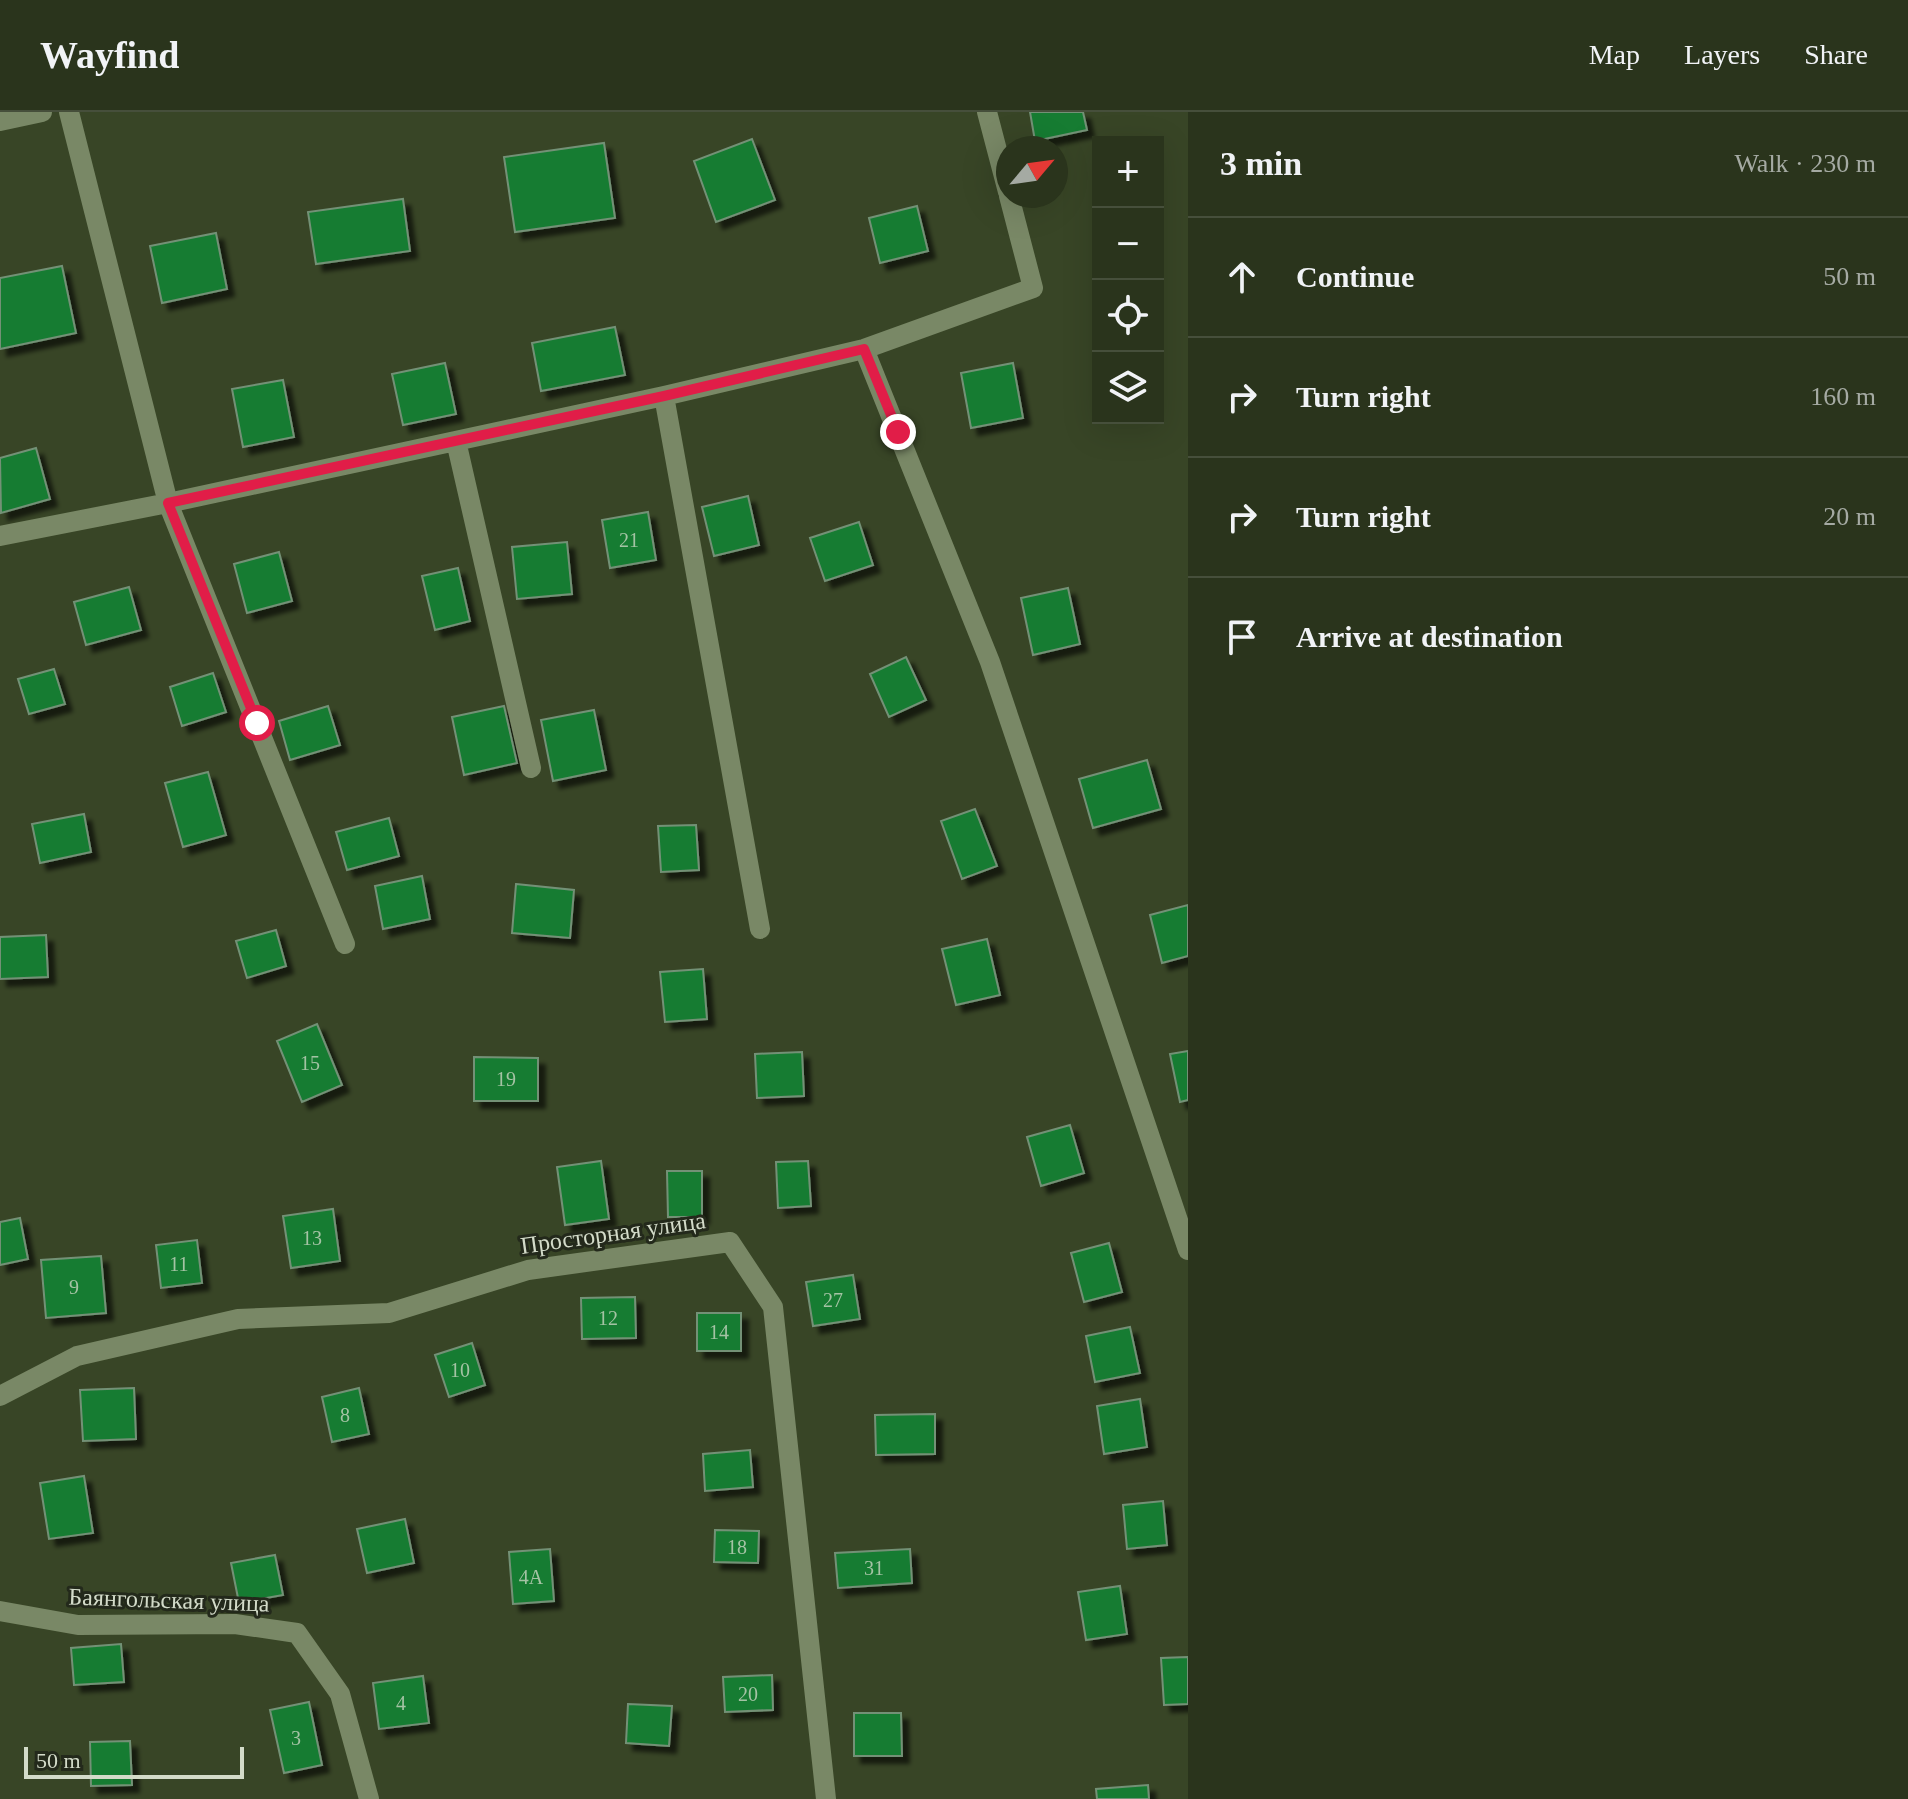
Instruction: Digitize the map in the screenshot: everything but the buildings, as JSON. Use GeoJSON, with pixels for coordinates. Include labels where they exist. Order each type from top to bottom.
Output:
{"type":"FeatureCollection","features":[{"type":"Feature","properties":{"kind":"street"},"geometry":{"type":"LineString","coordinates":[[0,121],[42,112]]}},
{"type":"Feature","properties":{"kind":"street"},"geometry":{"type":"LineString","coordinates":[[69,112],[168,503],[345,944]]}},
{"type":"Feature","properties":{"kind":"street"},"geometry":{"type":"LineString","coordinates":[[987,112],[996,146]]}},
{"type":"Feature","properties":{"kind":"street"},"geometry":{"type":"LineString","coordinates":[[0,536],[664,396],[864,349],[1033,288],[1013,208]]}},
{"type":"Feature","properties":{"kind":"street"},"geometry":{"type":"LineString","coordinates":[[864,349],[990,662],[1188,1250]]}},
{"type":"Feature","properties":{"kind":"street"},"geometry":{"type":"LineString","coordinates":[[664,396],[760,929]]}},
{"type":"Feature","properties":{"kind":"street"},"geometry":{"type":"LineString","coordinates":[[456,441],[531,768]]}},
{"type":"Feature","properties":{"kind":"street","name":"Просторная улица"},"geometry":{"type":"LineString","coordinates":[[0,1396],[77,1356],[238,1319],[389,1313],[528,1270],[730,1242],[773,1307],[826,1799]]}},
{"type":"Feature","properties":{"kind":"street","name":"Баянгольская улица"},"geometry":{"type":"LineString","coordinates":[[0,1611],[78,1625],[235,1624],[297,1633],[340,1694],[369,1799]]}},
{"type":"Feature","properties":{"kind":"route"},"geometry":{"type":"LineString","coordinates":[[257,723],[168,503],[664,396],[864,349],[898,432]]}}]}
